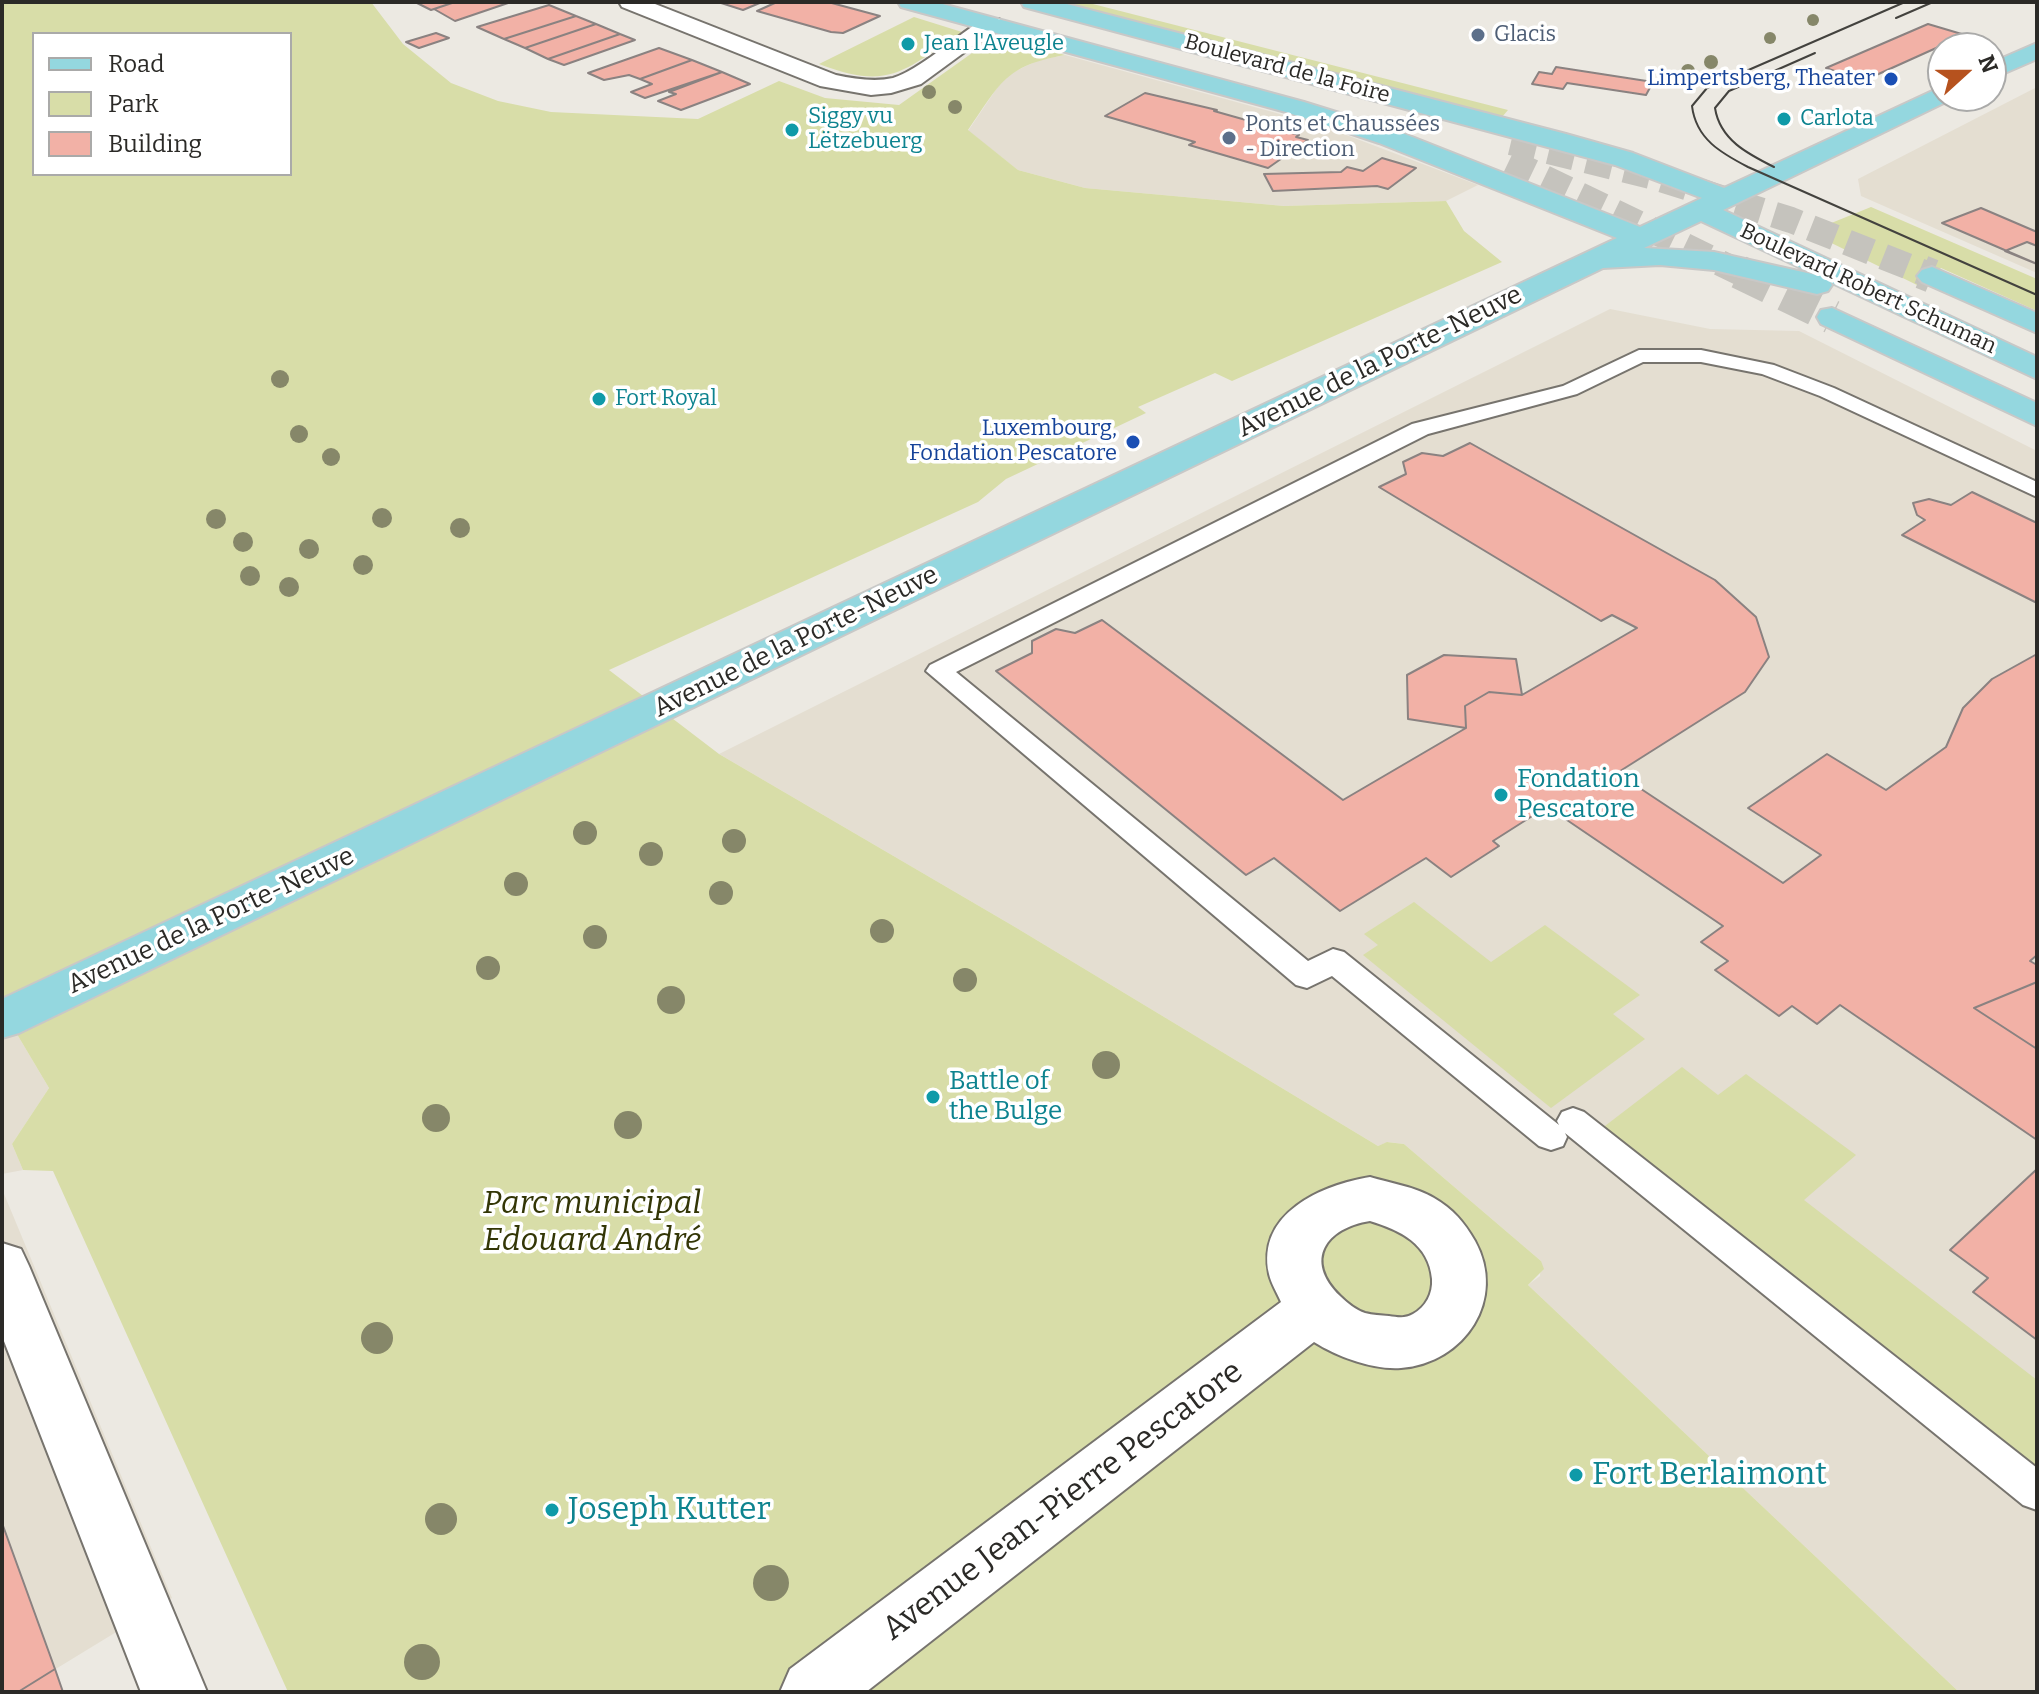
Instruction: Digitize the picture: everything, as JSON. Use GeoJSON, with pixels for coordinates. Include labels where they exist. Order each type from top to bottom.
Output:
{"type":"FeatureCollection","features":[{"type":"Feature","properties":{"kind":"main road","name":"Boulevard de la Foire"},"geometry":{"type":"LineString","coordinates":[[909,2],[1295,107],[1375,133],[1640,237]]}},
{"type":"Feature","properties":{"kind":"main road","name":"Boulevard de la Foire"},"geometry":{"type":"LineString","coordinates":[[971,2],[1414,120],[1502,147]]}},
{"type":"Feature","properties":{"kind":"main road","name":"Boulevard de la Foire"},"geometry":{"type":"LineString","coordinates":[[1032,2],[1624,159],[1712,203]]}},
{"type":"Feature","properties":{"kind":"main road"},"geometry":{"type":"LineString","coordinates":[[2007,64],[2037,50]]}},
{"type":"Feature","properties":{"kind":"main road","name":"Avenue de la Porte-Neuve"},"geometry":{"type":"LineString","coordinates":[[2,1020],[1927,102]]}},
{"type":"Feature","properties":{"kind":"main road","name":"Boulevard Robert Schuman"},"geometry":{"type":"LineString","coordinates":[[1712,203],[1937,322],[2037,369]]}},
{"type":"Feature","properties":{"kind":"main road"},"geometry":{"type":"LineString","coordinates":[[1589,263],[1655,256],[1716,262],[1788,277],[1937,322]]}},
{"type":"Feature","properties":{"kind":"main road","name":"Boulevard Robert Schuman"},"geometry":{"type":"LineString","coordinates":[[1932,276],[2037,324]]}},
{"type":"Feature","properties":{"kind":"main road","name":"Boulevard Robert Schuman"},"geometry":{"type":"LineString","coordinates":[[1832,317],[2037,416]]}},
{"type":"Feature","properties":{"kind":"street"},"geometry":{"type":"LineString","coordinates":[[630,2],[829,81],[857,88],[898,85],[912,79],[991,24]]}},
{"type":"Feature","properties":{"kind":"street"},"geometry":{"type":"LineString","coordinates":[[2,1266],[174,1692]]}},
{"type":"Feature","properties":{"kind":"street","name":"Avenue Jean-Pierre Pescatore"},"geometry":{"type":"LineString","coordinates":[[813,1692],[1314,1310]]}},
{"type":"Feature","properties":{"kind":"lane"},"geometry":{"type":"LineString","coordinates":[[2037,490],[1827,392],[1767,369],[1701,356],[1639,356],[1570,390],[1420,429],[939,671],[1307,977],[1333,960],[1562,1129],[2037,1492]]}},
{"type":"Feature","properties":{"kind":"shaded area"},"geometry":{"type":"Polygon","coordinates":[[[1065,55],[1320,125],[1478,185],[1446,201],[1284,206],[1085,188],[1018,170],[968,131],[1005,76],[1039,60],[1065,55]]]}},
{"type":"Feature","properties":{"kind":"shaded area"},"geometry":{"type":"Polygon","coordinates":[[[2037,87],[2037,273],[1861,196],[1858,179],[1988,112],[2007,112],[2007,102],[2037,87]]]}},
{"type":"Feature","properties":{"kind":"shaded area"},"geometry":{"type":"Polygon","coordinates":[[[1610,309],[1710,329],[1799,331],[2037,451],[2037,1692],[1959,1692],[1528,1285],[1540,1276],[1541,1261],[1404,1144],[1388,1142],[1378,1146],[1015,927],[719,754],[1610,309]]]}},
{"type":"Feature","properties":{"kind":"shaded area"},"geometry":{"type":"Polygon","coordinates":[[[2,1009],[49,1088],[12,1144],[23,1170],[2,1174],[2,1009]]]}},
{"type":"Feature","properties":{"kind":"shaded area"},"geometry":{"type":"Polygon","coordinates":[[[2,1189],[172,1598],[18,1692],[2,1692],[2,1189]]]}},
{"type":"Feature","properties":{"kind":"green space","name":"Parc municipal Edouard André"},"geometry":{"type":"Polygon","coordinates":[[[2,2],[371,2],[403,44],[451,83],[498,101],[551,112],[698,119],[779,81],[825,98],[899,105],[996,36],[1065,55],[1045,59],[1016,71],[988,100],[968,130],[1018,170],[1085,188],[1284,206],[1446,201],[1464,231],[1502,262],[1232,381],[1215,373],[1138,407],[1146,413],[1006,479],[978,502],[609,670],[719,754],[1015,927],[1378,1146],[1387,1142],[1404,1144],[1541,1261],[1544,1269],[1528,1285],[1959,1692],[288,1692],[53,1171],[23,1170],[12,1144],[49,1088],[2,1009],[2,2]]]}},
{"type":"Feature","properties":{"kind":"green space"},"geometry":{"type":"Polygon","coordinates":[[[1057,2],[1085,2],[1508,110],[1502,117],[1057,2]]]}},
{"type":"Feature","properties":{"kind":"green space"},"geometry":{"type":"Polygon","coordinates":[[[914,17],[962,32],[895,73],[863,76],[819,64],[914,17]]]}},
{"type":"Feature","properties":{"kind":"green space"},"geometry":{"type":"Polygon","coordinates":[[[1871,207],[2037,279],[2037,311],[1941,268],[1919,286],[1809,232],[1871,207]]]}},
{"type":"Feature","properties":{"kind":"green space"},"geometry":{"type":"Polygon","coordinates":[[[1414,902],[1491,962],[1545,925],[1640,995],[1613,1014],[1645,1039],[1551,1108],[1363,955],[1378,945],[1364,934],[1414,902]]]}},
{"type":"Feature","properties":{"kind":"green space"},"geometry":{"type":"Polygon","coordinates":[[[1682,1067],[1718,1095],[1746,1074],[1856,1155],[1804,1200],[2037,1380],[2037,1478],[1601,1129],[1682,1067]]]}},
{"type":"Feature","properties":{"kind":"building"},"geometry":{"type":"Polygon","coordinates":[[[415,2],[455,2],[431,10],[415,2]]]}},
{"type":"Feature","properties":{"kind":"building"},"geometry":{"type":"Polygon","coordinates":[[[455,2],[511,2],[455,21],[434,9],[455,2]]]}},
{"type":"Feature","properties":{"kind":"building"},"geometry":{"type":"Polygon","coordinates":[[[718,2],[762,2],[743,10],[718,2]]]}},
{"type":"Feature","properties":{"kind":"building"},"geometry":{"type":"Polygon","coordinates":[[[777,2],[828,2],[880,16],[843,33],[831,32],[757,11],[777,2]]]}},
{"type":"Feature","properties":{"kind":"building"},"geometry":{"type":"Polygon","coordinates":[[[549,5],[576,16],[504,39],[477,27],[549,5]]]}},
{"type":"Feature","properties":{"kind":"building"},"geometry":{"type":"Polygon","coordinates":[[[576,16],[596,24],[525,48],[504,39],[576,16]]]}},
{"type":"Feature","properties":{"kind":"building"},"geometry":{"type":"Polygon","coordinates":[[[596,24],[620,34],[548,59],[525,48],[596,24]]]}},
{"type":"Feature","properties":{"kind":"building"},"geometry":{"type":"Polygon","coordinates":[[[1928,24],[1955,32],[1927,32],[1927,52],[1863,81],[1826,68],[1928,24]]]}},
{"type":"Feature","properties":{"kind":"building"},"geometry":{"type":"Polygon","coordinates":[[[436,33],[449,38],[419,48],[406,42],[436,33]]]}},
{"type":"Feature","properties":{"kind":"building"},"geometry":{"type":"Polygon","coordinates":[[[620,34],[635,40],[564,65],[548,59],[620,34]]]}},
{"type":"Feature","properties":{"kind":"building"},"geometry":{"type":"Polygon","coordinates":[[[659,48],[692,60],[640,79],[629,75],[604,80],[588,73],[659,48]]]}},
{"type":"Feature","properties":{"kind":"building"},"geometry":{"type":"Polygon","coordinates":[[[692,60],[722,72],[645,98],[631,92],[652,84],[640,79],[692,60]]]}},
{"type":"Feature","properties":{"kind":"building"},"geometry":{"type":"Polygon","coordinates":[[[1556,67],[1653,82],[1646,95],[1567,83],[1563,89],[1532,84],[1539,72],[1552,74],[1556,67]]]}},
{"type":"Feature","properties":{"kind":"building"},"geometry":{"type":"Polygon","coordinates":[[[722,72],[750,84],[681,110],[658,101],[676,94],[669,92],[722,72]]]}},
{"type":"Feature","properties":{"kind":"building"},"geometry":{"type":"Polygon","coordinates":[[[1145,93],[1217,110],[1214,111],[1308,140],[1268,168],[1189,145],[1195,142],[1105,116],[1145,93]]]}},
{"type":"Feature","properties":{"kind":"building"},"geometry":{"type":"Polygon","coordinates":[[[1382,158],[1416,168],[1388,189],[1377,186],[1273,191],[1264,174],[1341,172],[1347,167],[1363,171],[1382,158]]]}},
{"type":"Feature","properties":{"kind":"building"},"geometry":{"type":"Polygon","coordinates":[[[1981,208],[2037,232],[2037,264],[1942,223],[1981,208]]]}},
{"type":"Feature","properties":{"kind":"building"},"geometry":{"type":"Polygon","coordinates":[[[2027,242],[2037,246],[2037,264],[2005,251],[2027,242]]]}},
{"type":"Feature","properties":{"kind":"building","name":"Fondation Pescatore"},"geometry":{"type":"Polygon","coordinates":[[[1470,443],[1715,580],[1756,617],[1769,657],[1745,692],[1617,773],[1783,883],[1821,855],[1748,808],[1827,754],[1886,790],[1946,747],[1963,708],[1992,679],[2037,654],[2037,955],[2030,961],[2037,965],[2037,982],[1974,1008],[2037,1049],[2037,1140],[1840,1005],[1817,1024],[1792,1006],[1779,1016],[1715,970],[1728,961],[1701,942],[1723,926],[1561,816],[1537,813],[1493,841],[1499,846],[1451,877],[1426,858],[1340,911],[1274,858],[1246,875],[996,671],[1032,653],[1032,641],[1056,629],[1075,633],[1102,620],[1343,800],[1466,728],[1465,706],[1489,692],[1522,695],[1637,628],[1612,615],[1601,621],[1379,487],[1406,474],[1403,462],[1422,453],[1443,456],[1470,443]]]}},
{"type":"Feature","properties":{"kind":"building"},"geometry":{"type":"Polygon","coordinates":[[[1972,492],[2037,523],[2037,603],[1902,535],[1925,520],[1917,515],[1913,503],[1929,499],[1951,505],[1972,492]]]}},
{"type":"Feature","properties":{"kind":"building"},"geometry":{"type":"Polygon","coordinates":[[[1444,655],[1516,659],[1522,695],[1489,692],[1465,706],[1466,728],[1408,719],[1407,675],[1444,655]]]}},
{"type":"Feature","properties":{"kind":"building"},"geometry":{"type":"Polygon","coordinates":[[[2037,982],[2037,1049],[1974,1008],[2037,982]]]}},
{"type":"Feature","properties":{"kind":"building"},"geometry":{"type":"Polygon","coordinates":[[[2037,1169],[2037,1340],[1973,1292],[1988,1278],[1950,1250],[2037,1169]]]}},
{"type":"Feature","properties":{"kind":"building"},"geometry":{"type":"Polygon","coordinates":[[[2,1523],[55,1669],[18,1692],[2,1692],[2,1523]]]}},
{"type":"Feature","properties":{"kind":"building"},"geometry":{"type":"Polygon","coordinates":[[[55,1669],[63,1692],[18,1692],[55,1669]]]}},
{"type":"Feature","properties":{"kind":"tunnel"},"geometry":{"type":"LineString","coordinates":[[1511,142],[1651,176],[1791,220],[1927,274]]}},
{"type":"Feature","properties":{"kind":"tunnel"},"geometry":{"type":"LineString","coordinates":[[1509,161],[1743,274]]}},
{"type":"Feature","properties":{"kind":"tunnel"},"geometry":{"type":"LineString","coordinates":[[1739,272],[1832,317]]}},
{"type":"Feature","properties":{"kind":"tunnel"},"geometry":{"type":"LineString","coordinates":[[1922,272],[1927,274]]}},
{"type":"Feature","properties":{"kind":"tunnel"},"geometry":{"type":"LineString","coordinates":[[1927,274],[1932,276]]}},
{"type":"Feature","properties":{"kind":"tram line"},"geometry":{"type":"LineString","coordinates":[[1905,2],[1707,88],[1692,106],[1694,118],[1711,144],[1748,167],[2037,295]]}},
{"type":"Feature","properties":{"kind":"tram line"},"geometry":{"type":"LineString","coordinates":[[1896,18],[1933,2]]}},
{"type":"Feature","properties":{"kind":"tram line"},"geometry":{"type":"LineString","coordinates":[[1774,167],[1737,145],[1723,129],[1715,108],[1729,91],[1815,53]]}},
{"type":"Feature","properties":{"kind":"place","name":"Glacis"},"geometry":{"type":"Point","coordinates":[1478,35]}},
{"type":"Feature","properties":{"kind":"place","name":"Jean l'Aveugle"},"geometry":{"type":"Point","coordinates":[908,44]}},
{"type":"Feature","properties":{"kind":"place","name":"Limpertsberg, Theater"},"geometry":{"type":"Point","coordinates":[1891,79]}},
{"type":"Feature","properties":{"kind":"place","name":"Carlota"},"geometry":{"type":"Point","coordinates":[1784,119]}},
{"type":"Feature","properties":{"kind":"place","name":"Siggy vu Lëtzebuerg"},"geometry":{"type":"Point","coordinates":[792,130]}},
{"type":"Feature","properties":{"kind":"place","name":"Ponts et Chaussées - Direction"},"geometry":{"type":"Point","coordinates":[1229,138]}},
{"type":"Feature","properties":{"kind":"place","name":"Fort Royal"},"geometry":{"type":"Point","coordinates":[599,399]}},
{"type":"Feature","properties":{"kind":"place","name":"Luxembourg, Fondation Pescatore"},"geometry":{"type":"Point","coordinates":[1133,442]}},
{"type":"Feature","properties":{"kind":"place","name":"Fondation Pescatore"},"geometry":{"type":"Point","coordinates":[1501,795]}},
{"type":"Feature","properties":{"kind":"place","name":"Battle of the Bulge"},"geometry":{"type":"Point","coordinates":[933,1097]}},
{"type":"Feature","properties":{"kind":"place","name":"Fort Berlaimont"},"geometry":{"type":"Point","coordinates":[1576,1475]}},
{"type":"Feature","properties":{"kind":"place","name":"Joseph Kutter"},"geometry":{"type":"Point","coordinates":[552,1510]}}]}
